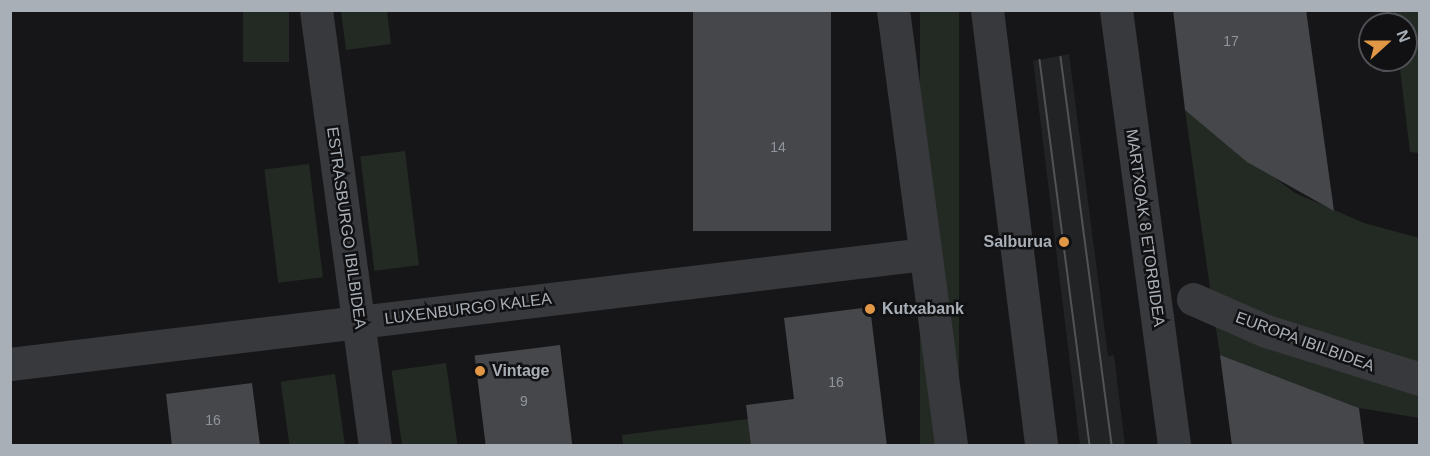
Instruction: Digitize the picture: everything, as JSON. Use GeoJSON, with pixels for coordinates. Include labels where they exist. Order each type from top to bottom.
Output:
{"type":"FeatureCollection","features":[{"type":"Feature","properties":{"kind":"street","name":"ESTRASBURGO IBILBIDEA"},"geometry":{"type":"LineString","coordinates":[[316,10],[375,446]]}},
{"type":"Feature","properties":{"kind":"street"},"geometry":{"type":"LineString","coordinates":[[893,10],[951,446]]}},
{"type":"Feature","properties":{"kind":"street"},"geometry":{"type":"LineString","coordinates":[[987,10],[1041,446]]}},
{"type":"Feature","properties":{"kind":"street","name":"MARTXOAK 8 ETORBIDEA"},"geometry":{"type":"LineString","coordinates":[[1116,10],[1174,446]]}},
{"type":"Feature","properties":{"kind":"street","name":"LUXENBURGO KALEA"},"geometry":{"type":"LineString","coordinates":[[10,364],[925,254]]}},
{"type":"Feature","properties":{"kind":"street","name":"EUROPA IBILBIDEA"},"geometry":{"type":"LineString","coordinates":[[1193,299],[1266,331],[1419,379]]}},
{"type":"Feature","properties":{"kind":"shaded area"},"geometry":{"type":"Polygon","coordinates":[[[243,11],[289,11],[289,62],[243,62],[243,11]]]}},
{"type":"Feature","properties":{"kind":"shaded area"},"geometry":{"type":"Polygon","coordinates":[[[341,11],[387,11],[391,44],[346,50],[341,11]]]}},
{"type":"Feature","properties":{"kind":"shaded area"},"geometry":{"type":"Polygon","coordinates":[[[920,11],[959,11],[959,446],[920,446],[920,11]]]}},
{"type":"Feature","properties":{"kind":"shaded area"},"geometry":{"type":"Polygon","coordinates":[[[1419,11],[1419,153],[1410,152],[1400,72],[1418,72],[1418,12],[1394,12],[1419,11]]]}},
{"type":"Feature","properties":{"kind":"shaded area"},"geometry":{"type":"Polygon","coordinates":[[[1069,54],[1108,356],[1114,355],[1125,445],[1080,445],[1033,61],[1069,54]]]}},
{"type":"Feature","properties":{"kind":"shaded area"},"geometry":{"type":"Polygon","coordinates":[[[1185,110],[1295,193],[1364,223],[1419,238],[1419,371],[1211,295],[1185,110]]]}},
{"type":"Feature","properties":{"kind":"shaded area"},"geometry":{"type":"Polygon","coordinates":[[[405,151],[419,265],[374,271],[360,156],[405,151]]]}},
{"type":"Feature","properties":{"kind":"shaded area"},"geometry":{"type":"Polygon","coordinates":[[[309,164],[323,277],[278,283],[264,169],[309,164]]]}},
{"type":"Feature","properties":{"kind":"shaded area"},"geometry":{"type":"Polygon","coordinates":[[[1214,316],[1419,387],[1419,418],[1359,408],[1220,355],[1214,316]]]}},
{"type":"Feature","properties":{"kind":"shaded area"},"geometry":{"type":"Polygon","coordinates":[[[446,363],[458,445],[402,446],[392,371],[446,363]]]}},
{"type":"Feature","properties":{"kind":"shaded area"},"geometry":{"type":"Polygon","coordinates":[[[335,374],[345,445],[290,446],[281,382],[335,374]]]}},
{"type":"Feature","properties":{"kind":"shaded area"},"geometry":{"type":"Polygon","coordinates":[[[748,419],[751,445],[623,445],[622,435],[748,419]]]}},
{"type":"Feature","properties":{"kind":"building"},"geometry":{"type":"Polygon","coordinates":[[[693,10],[831,10],[831,231],[693,231],[693,10]]]}},
{"type":"Feature","properties":{"kind":"building"},"geometry":{"type":"Polygon","coordinates":[[[1173,10],[1306,10],[1334,211],[1247,162],[1185,110],[1173,10]]]}},
{"type":"Feature","properties":{"kind":"building"},"geometry":{"type":"Polygon","coordinates":[[[870,307],[887,446],[751,446],[746,405],[794,399],[784,318],[870,307]]]}},
{"type":"Feature","properties":{"kind":"building"},"geometry":{"type":"Polygon","coordinates":[[[560,345],[572,446],[486,446],[475,355],[560,345]]]}},
{"type":"Feature","properties":{"kind":"building"},"geometry":{"type":"Polygon","coordinates":[[[1220,355],[1359,408],[1364,446],[1232,446],[1220,355]]]}},
{"type":"Feature","properties":{"kind":"building"},"geometry":{"type":"Polygon","coordinates":[[[252,383],[260,446],[172,446],[166,394],[252,383]]]}},
{"type":"Feature","properties":{"kind":"tram line"},"geometry":{"type":"LineString","coordinates":[[1061,57],[1112,446]]}},
{"type":"Feature","properties":{"kind":"tram line"},"geometry":{"type":"LineString","coordinates":[[1040,60],[1090,446]]}},
{"type":"Feature","properties":{"kind":"place","name":"Salburua"},"geometry":{"type":"Point","coordinates":[1064,242]}},
{"type":"Feature","properties":{"kind":"place","name":"Kutxabank"},"geometry":{"type":"Point","coordinates":[870,309]}},
{"type":"Feature","properties":{"kind":"place","name":"Vintage"},"geometry":{"type":"Point","coordinates":[480,371]}}]}
